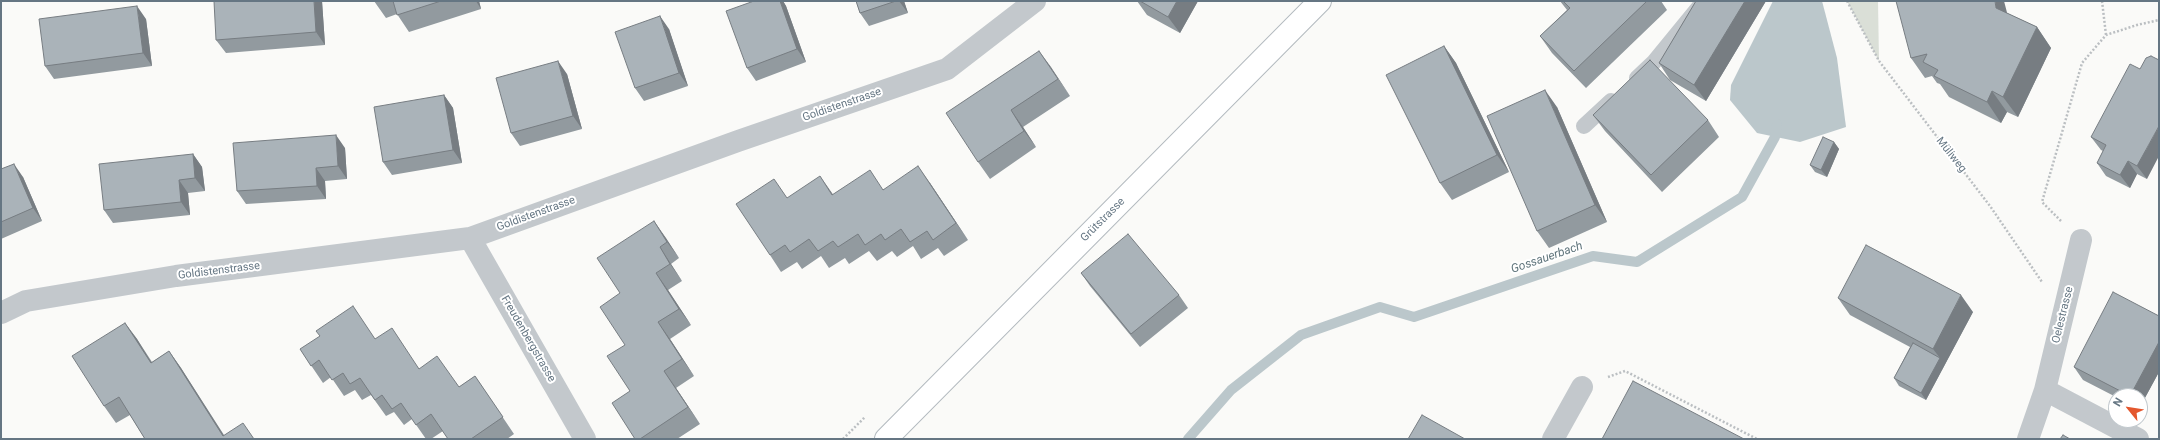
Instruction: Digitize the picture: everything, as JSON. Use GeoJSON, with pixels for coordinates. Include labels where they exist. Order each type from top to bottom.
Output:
{"type":"FeatureCollection","features":[{"type":"Feature","properties":{"kind":"main road","name":"Grütstrasse"},"geometry":{"type":"LineString","coordinates":[[886,439],[1320,1]]}},
{"type":"Feature","properties":{"kind":"street","name":"Goldistenstrasse"},"geometry":{"type":"LineString","coordinates":[[1,313],[26,301],[176,276],[470,238],[738,141],[947,69],[1035,1]]}},
{"type":"Feature","properties":{"kind":"street","name":"Freudenbergstrasse"},"geometry":{"type":"LineString","coordinates":[[470,238],[585,439]]}},
{"type":"Feature","properties":{"kind":"street","name":"Oelestrasse"},"geometry":{"type":"LineString","coordinates":[[2028,439],[2045,390],[2082,240]]}},
{"type":"Feature","properties":{"kind":"street"},"geometry":{"type":"LineString","coordinates":[[1553,439],[1582,387]]}},
{"type":"Feature","properties":{"kind":"street"},"geometry":{"type":"LineString","coordinates":[[2045,390],[2138,439]]}},
{"type":"Feature","properties":{"kind":"lane"},"geometry":{"type":"LineString","coordinates":[[1584,126],[1654,62],[1704,1]]}},
{"type":"Feature","properties":{"kind":"path","name":"Müliweg"},"geometry":{"type":"LineString","coordinates":[[1847,1],[1879,61],[1990,206],[2038,279],[2066,301]]}},
{"type":"Feature","properties":{"kind":"path"},"geometry":{"type":"LineString","coordinates":[[2102,1],[2106,35]]}},
{"type":"Feature","properties":{"kind":"path"},"geometry":{"type":"LineString","coordinates":[[2082,240],[2042,202],[2082,63],[2106,35],[2159,20]]}},
{"type":"Feature","properties":{"kind":"path"},"geometry":{"type":"LineString","coordinates":[[1582,387],[1625,371],[1757,439]]}},
{"type":"Feature","properties":{"kind":"shaded area"},"geometry":{"type":"Polygon","coordinates":[[[1773,1],[1822,1],[1837,58],[1846,127],[1800,142],[1757,133],[1730,100],[1731,85],[1773,1]]]}},
{"type":"Feature","properties":{"kind":"shaded area"},"geometry":{"type":"Polygon","coordinates":[[[1847,1],[1878,1],[1879,61],[1847,1]]]}},
{"type":"Feature","properties":{"kind":"building"},"geometry":{"type":"Polygon","coordinates":[[[214,1],[314,1],[316,32],[216,40],[214,1]]]}},
{"type":"Feature","properties":{"kind":"building"},"geometry":{"type":"Polygon","coordinates":[[[393,1],[441,1],[397,15],[393,1]]]}},
{"type":"Feature","properties":{"kind":"building"},"geometry":{"type":"Polygon","coordinates":[[[754,1],[780,1],[797,49],[747,68],[726,11],[754,1]]]}},
{"type":"Feature","properties":{"kind":"building"},"geometry":{"type":"Polygon","coordinates":[[[856,1],[896,1],[860,13],[856,1]]]}},
{"type":"Feature","properties":{"kind":"building"},"geometry":{"type":"Polygon","coordinates":[[[1140,1],[1177,1],[1168,17],[1140,1]]]}},
{"type":"Feature","properties":{"kind":"building"},"geometry":{"type":"Polygon","coordinates":[[[1563,1],[1647,1],[1574,71],[1540,36],[1570,8],[1563,1]]]}},
{"type":"Feature","properties":{"kind":"building"},"geometry":{"type":"Polygon","coordinates":[[[1696,1],[1745,1],[1694,85],[1659,63],[1696,1]]]}},
{"type":"Feature","properties":{"kind":"building"},"geometry":{"type":"Polygon","coordinates":[[[1896,1],[1995,1],[1996,8],[2037,27],[2003,97],[1992,91],[1987,102],[1934,76],[1938,70],[1923,62],[1927,54],[1911,58],[1896,1]]]}},
{"type":"Feature","properties":{"kind":"building"},"geometry":{"type":"Polygon","coordinates":[[[137,6],[143,53],[45,66],[39,19],[137,6]]]}},
{"type":"Feature","properties":{"kind":"building"},"geometry":{"type":"Polygon","coordinates":[[[660,16],[679,73],[635,88],[615,32],[660,16]]]}},
{"type":"Feature","properties":{"kind":"building"},"geometry":{"type":"Polygon","coordinates":[[[1444,46],[1497,155],[1440,183],[1386,75],[1444,46]]]}},
{"type":"Feature","properties":{"kind":"building"},"geometry":{"type":"Polygon","coordinates":[[[1039,51],[1058,79],[1011,110],[1024,131],[978,162],[946,113],[1039,51]]]}},
{"type":"Feature","properties":{"kind":"building"},"geometry":{"type":"Polygon","coordinates":[[[2151,56],[2159,60],[2159,126],[2137,166],[2128,161],[2120,175],[2097,163],[2106,145],[2091,137],[2130,64],[2140,69],[2146,58],[2151,56]]]}},
{"type":"Feature","properties":{"kind":"building"},"geometry":{"type":"Polygon","coordinates":[[[1650,60],[1708,120],[1651,175],[1593,115],[1650,60]]]}},
{"type":"Feature","properties":{"kind":"building"},"geometry":{"type":"Polygon","coordinates":[[[558,61],[573,116],[511,133],[496,78],[558,61]]]}},
{"type":"Feature","properties":{"kind":"building"},"geometry":{"type":"Polygon","coordinates":[[[1545,90],[1595,205],[1537,231],[1487,116],[1545,90]]]}},
{"type":"Feature","properties":{"kind":"building"},"geometry":{"type":"Polygon","coordinates":[[[444,95],[453,150],[383,162],[374,107],[444,95]]]}},
{"type":"Feature","properties":{"kind":"building"},"geometry":{"type":"Polygon","coordinates":[[[336,135],[338,166],[316,168],[317,186],[237,191],[233,143],[336,135]]]}},
{"type":"Feature","properties":{"kind":"building"},"geometry":{"type":"Polygon","coordinates":[[[1823,137],[1834,142],[1821,170],[1810,165],[1823,137]]]}},
{"type":"Feature","properties":{"kind":"building"},"geometry":{"type":"Polygon","coordinates":[[[193,154],[195,178],[179,180],[181,202],[104,210],[99,164],[193,154]]]}},
{"type":"Feature","properties":{"kind":"building"},"geometry":{"type":"Polygon","coordinates":[[[14,164],[33,208],[1,222],[1,169],[14,164]]]}},
{"type":"Feature","properties":{"kind":"building"},"geometry":{"type":"Polygon","coordinates":[[[918,166],[956,223],[933,240],[927,231],[910,242],[901,229],[885,240],[881,234],[865,245],[858,234],[838,247],[833,241],[818,251],[809,239],[790,252],[785,245],[770,255],[736,204],[774,179],[787,198],[820,176],[832,195],[870,170],[883,190],[918,166]]]}},
{"type":"Feature","properties":{"kind":"building"},"geometry":{"type":"Polygon","coordinates":[[[654,221],[667,242],[660,247],[670,264],[656,273],[679,309],[658,322],[682,359],[664,371],[688,407],[640,439],[635,439],[612,403],[630,391],[607,356],[625,345],[600,307],[620,293],[597,258],[654,221]]]}},
{"type":"Feature","properties":{"kind":"building"},"geometry":{"type":"Polygon","coordinates":[[[1128,234],[1179,295],[1131,334],[1081,273],[1128,234]]]}},
{"type":"Feature","properties":{"kind":"building"},"geometry":{"type":"Polygon","coordinates":[[[1866,245],[1961,295],[1933,349],[1838,298],[1866,245]]]}},
{"type":"Feature","properties":{"kind":"building"},"geometry":{"type":"Polygon","coordinates":[[[2113,292],[2159,316],[2159,342],[2134,388],[2115,388],[2074,367],[2113,292]]]}},
{"type":"Feature","properties":{"kind":"building"},"geometry":{"type":"Polygon","coordinates":[[[353,306],[375,339],[392,328],[419,369],[437,356],[459,387],[475,376],[503,417],[471,439],[448,439],[431,414],[416,425],[401,403],[392,409],[382,395],[375,400],[360,378],[350,384],[343,373],[332,380],[319,360],[311,366],[300,349],[320,336],[316,331],[353,306]]]}},
{"type":"Feature","properties":{"kind":"building"},"geometry":{"type":"Polygon","coordinates":[[[125,323],[151,363],[169,351],[223,436],[243,423],[254,439],[145,439],[119,397],[104,406],[72,356],[125,323]]]}},
{"type":"Feature","properties":{"kind":"building"},"geometry":{"type":"Polygon","coordinates":[[[1913,343],[1940,358],[1921,393],[1894,378],[1913,343]]]}},
{"type":"Feature","properties":{"kind":"building"},"geometry":{"type":"Polygon","coordinates":[[[1633,381],[1744,439],[1602,439],[1633,381]]]}},
{"type":"Feature","properties":{"kind":"building"},"geometry":{"type":"Polygon","coordinates":[[[1422,415],[1465,439],[1408,439],[1422,415]]]}},
{"type":"Feature","properties":{"kind":"building"},"geometry":{"type":"Polygon","coordinates":[[[2063,435],[2070,439],[2060,439],[2063,435]]]}},
{"type":"Feature","properties":{"kind":"waterway","name":"Gossauerbach"},"geometry":{"type":"LineString","coordinates":[[1188,439],[1231,390],[1301,335],[1380,307],[1414,317],[1593,256],[1637,262],[1742,197],[1775,137],[1777,124]]}}]}
